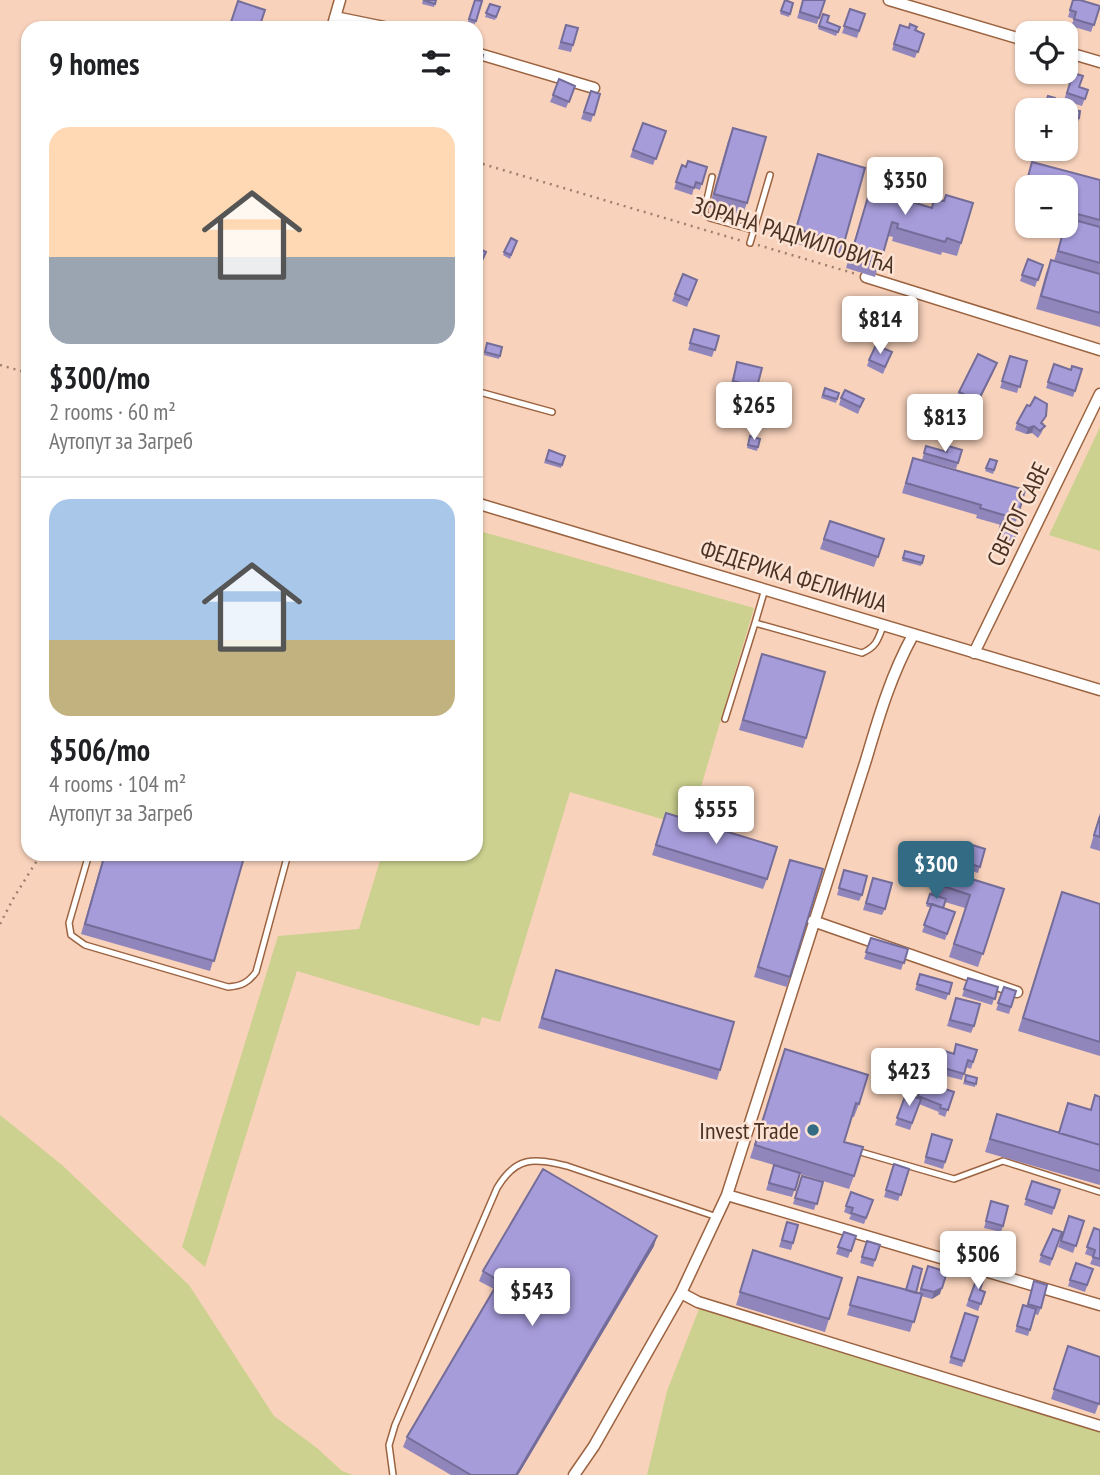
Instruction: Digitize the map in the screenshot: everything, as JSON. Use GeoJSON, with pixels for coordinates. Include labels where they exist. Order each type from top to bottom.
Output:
{"type":"FeatureCollection","features":[{"type":"Feature","properties":{"kind":"street"},"geometry":{"type":"LineString","coordinates":[[334,21],[340,0]]}},
{"type":"Feature","properties":{"kind":"street"},"geometry":{"type":"LineString","coordinates":[[889,0],[1015,37]]}},
{"type":"Feature","properties":{"kind":"street"},"geometry":{"type":"LineString","coordinates":[[483,55],[594,88]]}},
{"type":"Feature","properties":{"kind":"street"},"geometry":{"type":"LineString","coordinates":[[1078,56],[1100,62]]}},
{"type":"Feature","properties":{"kind":"street","name":"ЗОРАНА РАДМИЛОВИЋА"},"geometry":{"type":"LineString","coordinates":[[866,277],[1100,350]]}},
{"type":"Feature","properties":{"kind":"street","name":"СВЕТОГ САВЕ"},"geometry":{"type":"LineString","coordinates":[[974,653],[1100,395]]}},
{"type":"Feature","properties":{"kind":"street","name":"ФЕДЕРИКА ФЕЛИНИЈА"},"geometry":{"type":"LineString","coordinates":[[483,505],[1100,690]]}},
{"type":"Feature","properties":{"kind":"street"},"geometry":{"type":"LineString","coordinates":[[574,1475],[594,1446],[681,1293],[727,1195],[866,760],[883,698],[913,635]]}},
{"type":"Feature","properties":{"kind":"street"},"geometry":{"type":"LineString","coordinates":[[813,921],[1017,992]]}},
{"type":"Feature","properties":{"kind":"street"},"geometry":{"type":"LineString","coordinates":[[727,1195],[1100,1305]]}},
{"type":"Feature","properties":{"kind":"street"},"geometry":{"type":"LineString","coordinates":[[681,1293],[698,1302],[1100,1426]]}},
{"type":"Feature","properties":{"kind":"lane"},"geometry":{"type":"LineString","coordinates":[[750,243],[770,175]]}},
{"type":"Feature","properties":{"kind":"lane"},"geometry":{"type":"LineString","coordinates":[[712,177],[704,213],[710,218],[753,230]]}},
{"type":"Feature","properties":{"kind":"lane"},"geometry":{"type":"LineString","coordinates":[[483,393],[552,412]]}},
{"type":"Feature","properties":{"kind":"lane"},"geometry":{"type":"LineString","coordinates":[[725,719],[765,589]]}},
{"type":"Feature","properties":{"kind":"lane"},"geometry":{"type":"LineString","coordinates":[[755,623],[862,653],[878,643],[883,625]]}},
{"type":"Feature","properties":{"kind":"lane"},"geometry":{"type":"LineString","coordinates":[[87,861],[69,923],[71,935],[85,945],[228,986],[239,986],[250,980],[256,972],[286,861]]}},
{"type":"Feature","properties":{"kind":"lane"},"geometry":{"type":"LineString","coordinates":[[848,1148],[954,1179],[1003,1161],[1100,1192]]}},
{"type":"Feature","properties":{"kind":"lane"},"geometry":{"type":"LineString","coordinates":[[393,1475],[390,1445],[395,1424],[497,1188],[508,1169],[526,1162],[545,1160],[718,1217]]}},
{"type":"Feature","properties":{"kind":"path","name":"ЗОРАНА РАДМИЛОВИЋА"},"geometry":{"type":"LineString","coordinates":[[483,164],[866,277]]}},
{"type":"Feature","properties":{"kind":"path"},"geometry":{"type":"LineString","coordinates":[[0,365],[21,371]]}},
{"type":"Feature","properties":{"kind":"path"},"geometry":{"type":"LineString","coordinates":[[0,924],[37,861]]}},
{"type":"Feature","properties":{"kind":"green space"},"geometry":{"type":"Polygon","coordinates":[[[1100,427],[1100,551],[1049,535],[1100,427]]]}},
{"type":"Feature","properties":{"kind":"green space"},"geometry":{"type":"Polygon","coordinates":[[[483,532],[754,608],[689,827],[570,792],[500,1022],[482,1017],[479,1026],[297,971],[205,1267],[182,1247],[278,936],[359,929],[380,861],[483,861],[483,532]]]}},
{"type":"Feature","properties":{"kind":"green space"},"geometry":{"type":"Polygon","coordinates":[[[0,1115],[62,1165],[189,1285],[274,1416],[317,1448],[342,1471],[353,1475],[0,1475],[0,1115]]]}},
{"type":"Feature","properties":{"kind":"green space"},"geometry":{"type":"Polygon","coordinates":[[[699,1309],[1100,1426],[1100,1475],[647,1475],[667,1391],[699,1309]]]}},
{"type":"Feature","properties":{"kind":"building"},"geometry":{"type":"Polygon","coordinates":[[[475,0],[482,1],[476,21],[469,19],[475,0]]]}},
{"type":"Feature","properties":{"kind":"building"},"geometry":{"type":"Polygon","coordinates":[[[785,0],[793,3],[790,14],[781,11],[785,0]]]}},
{"type":"Feature","properties":{"kind":"building"},"geometry":{"type":"Polygon","coordinates":[[[803,0],[825,0],[819,18],[800,12],[803,0]]]}},
{"type":"Feature","properties":{"kind":"building"},"geometry":{"type":"Polygon","coordinates":[[[1073,0],[1100,6],[1094,25],[1074,19],[1076,12],[1070,10],[1073,0]]]}},
{"type":"Feature","properties":{"kind":"building"},"geometry":{"type":"Polygon","coordinates":[[[238,1],[265,10],[261,21],[231,21],[238,1]]]}},
{"type":"Feature","properties":{"kind":"building"},"geometry":{"type":"Polygon","coordinates":[[[490,4],[500,7],[496,17],[486,13],[490,4]]]}},
{"type":"Feature","properties":{"kind":"building"},"geometry":{"type":"Polygon","coordinates":[[[850,9],[865,14],[859,31],[844,26],[850,9]]]}},
{"type":"Feature","properties":{"kind":"building"},"geometry":{"type":"Polygon","coordinates":[[[823,14],[829,16],[827,22],[840,27],[838,32],[819,26],[823,14]]]}},
{"type":"Feature","properties":{"kind":"building"},"geometry":{"type":"Polygon","coordinates":[[[910,24],[924,34],[918,52],[894,44],[900,25],[909,28],[910,24]]]}},
{"type":"Feature","properties":{"kind":"building"},"geometry":{"type":"Polygon","coordinates":[[[566,25],[578,28],[573,45],[561,42],[566,25]]]}},
{"type":"Feature","properties":{"kind":"building"},"geometry":{"type":"Polygon","coordinates":[[[1078,74],[1083,76],[1079,87],[1088,90],[1085,99],[1067,93],[1070,84],[1078,84],[1078,74]]]}},
{"type":"Feature","properties":{"kind":"building"},"geometry":{"type":"Polygon","coordinates":[[[559,79],[575,86],[569,102],[553,95],[559,79]]]}},
{"type":"Feature","properties":{"kind":"building"},"geometry":{"type":"Polygon","coordinates":[[[591,91],[600,94],[594,115],[584,112],[591,91]]]}},
{"type":"Feature","properties":{"kind":"building"},"geometry":{"type":"Polygon","coordinates":[[[643,123],[666,131],[656,159],[633,150],[643,123]]]}},
{"type":"Feature","properties":{"kind":"building"},"geometry":{"type":"Polygon","coordinates":[[[733,128],[766,137],[747,203],[714,194],[733,128]]]}},
{"type":"Feature","properties":{"kind":"building"},"geometry":{"type":"Polygon","coordinates":[[[818,154],[865,168],[844,243],[796,229],[818,154]]]}},
{"type":"Feature","properties":{"kind":"building"},"geometry":{"type":"Polygon","coordinates":[[[688,161],[707,167],[702,184],[696,182],[694,188],[676,182],[682,165],[686,167],[688,161]]]}},
{"type":"Feature","properties":{"kind":"building"},"geometry":{"type":"Polygon","coordinates":[[[1032,162],[1100,180],[1100,220],[1078,214],[1078,175],[1028,175],[1032,162]]]}},
{"type":"Feature","properties":{"kind":"building"},"geometry":{"type":"Polygon","coordinates":[[[877,166],[906,175],[899,198],[932,208],[934,199],[944,201],[946,195],[973,203],[961,243],[947,238],[945,242],[897,228],[898,224],[892,222],[880,264],[851,255],[877,166]]]}},
{"type":"Feature","properties":{"kind":"building"},"geometry":{"type":"Polygon","coordinates":[[[1078,221],[1100,227],[1100,263],[1058,251],[1062,238],[1078,238],[1078,221]]]}},
{"type":"Feature","properties":{"kind":"building"},"geometry":{"type":"Polygon","coordinates":[[[511,238],[517,241],[511,255],[504,252],[511,238]]]}},
{"type":"Feature","properties":{"kind":"building"},"geometry":{"type":"Polygon","coordinates":[[[1028,259],[1043,265],[1038,280],[1022,275],[1028,259]]]}},
{"type":"Feature","properties":{"kind":"building"},"geometry":{"type":"Polygon","coordinates":[[[1051,260],[1100,274],[1100,313],[1041,296],[1051,260]]]}},
{"type":"Feature","properties":{"kind":"building"},"geometry":{"type":"Polygon","coordinates":[[[683,274],[697,280],[689,300],[675,294],[683,274]]]}},
{"type":"Feature","properties":{"kind":"building"},"geometry":{"type":"Polygon","coordinates":[[[694,329],[719,336],[715,350],[690,343],[694,329]]]}},
{"type":"Feature","properties":{"kind":"building"},"geometry":{"type":"Polygon","coordinates":[[[487,343],[502,347],[500,356],[485,352],[487,343]]]}},
{"type":"Feature","properties":{"kind":"building"},"geometry":{"type":"Polygon","coordinates":[[[876,345],[892,352],[885,367],[869,360],[876,345]]]}},
{"type":"Feature","properties":{"kind":"building"},"geometry":{"type":"Polygon","coordinates":[[[978,354],[997,363],[978,401],[959,392],[978,354]]]}},
{"type":"Feature","properties":{"kind":"building"},"geometry":{"type":"Polygon","coordinates":[[[1010,356],[1027,361],[1020,387],[1002,381],[1010,356]]]}},
{"type":"Feature","properties":{"kind":"building"},"geometry":{"type":"Polygon","coordinates":[[[737,362],[762,368],[757,387],[733,381],[737,362]]]}},
{"type":"Feature","properties":{"kind":"building"},"geometry":{"type":"Polygon","coordinates":[[[1054,364],[1071,370],[1072,366],[1082,369],[1075,391],[1048,382],[1054,364]]]}},
{"type":"Feature","properties":{"kind":"building"},"geometry":{"type":"Polygon","coordinates":[[[825,388],[839,393],[837,399],[823,395],[825,388]]]}},
{"type":"Feature","properties":{"kind":"building"},"geometry":{"type":"Polygon","coordinates":[[[845,390],[864,399],[860,407],[841,398],[845,390]]]}},
{"type":"Feature","properties":{"kind":"building"},"geometry":{"type":"Polygon","coordinates":[[[1035,397],[1047,404],[1046,416],[1041,423],[1045,426],[1040,431],[1034,426],[1028,428],[1017,423],[1035,397]]]}},
{"type":"Feature","properties":{"kind":"building"},"geometry":{"type":"Polygon","coordinates":[[[750,436],[760,439],[758,447],[748,445],[750,436]]]}},
{"type":"Feature","properties":{"kind":"building"},"geometry":{"type":"Polygon","coordinates":[[[926,446],[947,452],[948,446],[962,450],[958,463],[924,453],[926,446]]]}},
{"type":"Feature","properties":{"kind":"building"},"geometry":{"type":"Polygon","coordinates":[[[549,450],[565,456],[562,465],[546,460],[549,450]]]}},
{"type":"Feature","properties":{"kind":"building"},"geometry":{"type":"Polygon","coordinates":[[[913,458],[1025,490],[1017,519],[980,508],[981,505],[906,483],[913,458]]]}},
{"type":"Feature","properties":{"kind":"building"},"geometry":{"type":"Polygon","coordinates":[[[990,459],[997,461],[994,470],[986,468],[990,459]]]}},
{"type":"Feature","properties":{"kind":"building"},"geometry":{"type":"Polygon","coordinates":[[[830,521],[884,539],[878,557],[824,539],[830,521]]]}},
{"type":"Feature","properties":{"kind":"building"},"geometry":{"type":"Polygon","coordinates":[[[1001,524],[1017,529],[1014,541],[998,536],[1001,524]]]}},
{"type":"Feature","properties":{"kind":"building"},"geometry":{"type":"Polygon","coordinates":[[[905,551],[924,556],[922,563],[903,558],[905,551]]]}},
{"type":"Feature","properties":{"kind":"building"},"geometry":{"type":"Polygon","coordinates":[[[762,654],[825,672],[806,738],[743,720],[762,654]]]}},
{"type":"Feature","properties":{"kind":"building"},"geometry":{"type":"Polygon","coordinates":[[[666,813],[777,847],[767,879],[656,845],[666,813]]]}},
{"type":"Feature","properties":{"kind":"building"},"geometry":{"type":"Polygon","coordinates":[[[1100,816],[1100,837],[1094,835],[1100,816]]]}},
{"type":"Feature","properties":{"kind":"building"},"geometry":{"type":"Polygon","coordinates":[[[966,843],[985,849],[980,867],[961,861],[966,843]]]}},
{"type":"Feature","properties":{"kind":"building"},"geometry":{"type":"Polygon","coordinates":[[[790,860],[823,869],[790,977],[758,967],[790,860]]]}},
{"type":"Feature","properties":{"kind":"building"},"geometry":{"type":"Polygon","coordinates":[[[103,861],[243,861],[214,961],[85,924],[103,861]]]}},
{"type":"Feature","properties":{"kind":"building"},"geometry":{"type":"Polygon","coordinates":[[[939,869],[1004,889],[983,954],[954,944],[970,895],[934,883],[939,869]]]}},
{"type":"Feature","properties":{"kind":"building"},"geometry":{"type":"Polygon","coordinates":[[[844,870],[867,876],[862,895],[839,888],[844,870]]]}},
{"type":"Feature","properties":{"kind":"building"},"geometry":{"type":"Polygon","coordinates":[[[873,878],[892,883],[885,909],[866,903],[873,878]]]}},
{"type":"Feature","properties":{"kind":"building"},"geometry":{"type":"Polygon","coordinates":[[[1062,892],[1100,904],[1100,1042],[1023,1018],[1062,892]]]}},
{"type":"Feature","properties":{"kind":"building"},"geometry":{"type":"Polygon","coordinates":[[[930,894],[946,899],[943,908],[927,903],[930,894]]]}},
{"type":"Feature","properties":{"kind":"building"},"geometry":{"type":"Polygon","coordinates":[[[932,904],[955,912],[947,934],[924,925],[932,904]]]}},
{"type":"Feature","properties":{"kind":"building"},"geometry":{"type":"Polygon","coordinates":[[[871,938],[908,949],[904,963],[866,952],[871,938]]]}},
{"type":"Feature","properties":{"kind":"building"},"geometry":{"type":"Polygon","coordinates":[[[556,970],[734,1022],[720,1070],[542,1018],[556,970]]]}},
{"type":"Feature","properties":{"kind":"building"},"geometry":{"type":"Polygon","coordinates":[[[920,974],[952,983],[949,994],[917,984],[920,974]]]}},
{"type":"Feature","properties":{"kind":"building"},"geometry":{"type":"Polygon","coordinates":[[[968,978],[998,987],[995,999],[964,989],[968,978]]]}},
{"type":"Feature","properties":{"kind":"building"},"geometry":{"type":"Polygon","coordinates":[[[1004,987],[1016,991],[1011,1007],[998,1003],[1004,987]]]}},
{"type":"Feature","properties":{"kind":"building"},"geometry":{"type":"Polygon","coordinates":[[[956,998],[980,1004],[974,1026],[950,1020],[956,998]]]}},
{"type":"Feature","properties":{"kind":"building"},"geometry":{"type":"Polygon","coordinates":[[[956,1044],[977,1050],[973,1062],[968,1060],[964,1074],[941,1067],[945,1051],[954,1054],[956,1044]]]}},
{"type":"Feature","properties":{"kind":"building"},"geometry":{"type":"Polygon","coordinates":[[[785,1049],[868,1075],[844,1142],[863,1147],[854,1176],[755,1145],[785,1049]]]}},
{"type":"Feature","properties":{"kind":"building"},"geometry":{"type":"Polygon","coordinates":[[[906,1065],[921,1069],[916,1084],[909,1082],[910,1076],[904,1074],[906,1065]]]}},
{"type":"Feature","properties":{"kind":"building"},"geometry":{"type":"Polygon","coordinates":[[[966,1075],[977,1078],[976,1084],[965,1081],[966,1075]]]}},
{"type":"Feature","properties":{"kind":"building"},"geometry":{"type":"Polygon","coordinates":[[[922,1085],[940,1092],[942,1088],[954,1092],[948,1110],[918,1096],[922,1085]]]}},
{"type":"Feature","properties":{"kind":"building"},"geometry":{"type":"Polygon","coordinates":[[[906,1094],[921,1099],[912,1123],[897,1118],[906,1094]]]}},
{"type":"Feature","properties":{"kind":"building"},"geometry":{"type":"Polygon","coordinates":[[[1095,1095],[1100,1097],[1100,1145],[1059,1133],[1068,1103],[1091,1110],[1095,1095]]]}},
{"type":"Feature","properties":{"kind":"building"},"geometry":{"type":"Polygon","coordinates":[[[997,1114],[1100,1145],[1100,1171],[990,1139],[997,1114]]]}},
{"type":"Feature","properties":{"kind":"building"},"geometry":{"type":"Polygon","coordinates":[[[932,1134],[952,1140],[945,1162],[926,1157],[932,1134]]]}},
{"type":"Feature","properties":{"kind":"building"},"geometry":{"type":"Polygon","coordinates":[[[894,1164],[909,1169],[901,1195],[886,1190],[894,1164]]]}},
{"type":"Feature","properties":{"kind":"building"},"geometry":{"type":"Polygon","coordinates":[[[774,1165],[800,1173],[795,1190],[769,1183],[774,1165]]]}},
{"type":"Feature","properties":{"kind":"building"},"geometry":{"type":"Polygon","coordinates":[[[543,1169],[657,1236],[516,1475],[471,1475],[407,1437],[499,1281],[483,1271],[543,1169]]]}},
{"type":"Feature","properties":{"kind":"building"},"geometry":{"type":"Polygon","coordinates":[[[802,1176],[823,1182],[817,1204],[795,1198],[802,1176]]]}},
{"type":"Feature","properties":{"kind":"building"},"geometry":{"type":"Polygon","coordinates":[[[1032,1181],[1060,1190],[1054,1208],[1026,1199],[1032,1181]]]}},
{"type":"Feature","properties":{"kind":"building"},"geometry":{"type":"Polygon","coordinates":[[[851,1192],[873,1200],[866,1218],[851,1213],[853,1208],[846,1206],[851,1192]]]}},
{"type":"Feature","properties":{"kind":"building"},"geometry":{"type":"Polygon","coordinates":[[[991,1201],[1008,1206],[1003,1226],[986,1221],[991,1201]]]}},
{"type":"Feature","properties":{"kind":"building"},"geometry":{"type":"Polygon","coordinates":[[[1069,1216],[1084,1221],[1076,1246],[1061,1241],[1069,1216]]]}},
{"type":"Feature","properties":{"kind":"building"},"geometry":{"type":"Polygon","coordinates":[[[787,1222],[798,1225],[793,1243],[782,1240],[787,1222]]]}},
{"type":"Feature","properties":{"kind":"building"},"geometry":{"type":"Polygon","coordinates":[[[1094,1228],[1100,1230],[1100,1259],[1093,1257],[1095,1250],[1087,1247],[1094,1228]]]}},
{"type":"Feature","properties":{"kind":"building"},"geometry":{"type":"Polygon","coordinates":[[[1053,1229],[1062,1232],[1052,1259],[1041,1255],[1053,1229]]]}},
{"type":"Feature","properties":{"kind":"building"},"geometry":{"type":"Polygon","coordinates":[[[844,1232],[856,1236],[851,1251],[838,1247],[844,1232]]]}},
{"type":"Feature","properties":{"kind":"building"},"geometry":{"type":"Polygon","coordinates":[[[867,1241],[880,1245],[875,1260],[862,1257],[867,1241]]]}},
{"type":"Feature","properties":{"kind":"building"},"geometry":{"type":"Polygon","coordinates":[[[753,1250],[842,1278],[829,1319],[740,1292],[753,1250]]]}},
{"type":"Feature","properties":{"kind":"building"},"geometry":{"type":"Polygon","coordinates":[[[1076,1263],[1093,1269],[1087,1285],[1070,1280],[1076,1263]]]}},
{"type":"Feature","properties":{"kind":"building"},"geometry":{"type":"Polygon","coordinates":[[[913,1266],[922,1269],[916,1293],[906,1290],[913,1266]]]}},
{"type":"Feature","properties":{"kind":"building"},"geometry":{"type":"Polygon","coordinates":[[[928,1266],[947,1272],[942,1288],[934,1292],[921,1289],[928,1266]]]}},
{"type":"Feature","properties":{"kind":"building"},"geometry":{"type":"Polygon","coordinates":[[[978,1275],[984,1278],[980,1290],[985,1292],[981,1304],[969,1300],[978,1275]]]}},
{"type":"Feature","properties":{"kind":"building"},"geometry":{"type":"Polygon","coordinates":[[[858,1277],[922,1294],[914,1322],[850,1305],[858,1277]]]}},
{"type":"Feature","properties":{"kind":"building"},"geometry":{"type":"Polygon","coordinates":[[[1034,1281],[1047,1285],[1041,1308],[1028,1304],[1034,1281]]]}},
{"type":"Feature","properties":{"kind":"building"},"geometry":{"type":"Polygon","coordinates":[[[1023,1305],[1036,1309],[1030,1330],[1017,1326],[1023,1305]]]}},
{"type":"Feature","properties":{"kind":"building"},"geometry":{"type":"Polygon","coordinates":[[[965,1313],[978,1317],[964,1361],[951,1357],[965,1313]]]}},
{"type":"Feature","properties":{"kind":"building"},"geometry":{"type":"Polygon","coordinates":[[[1068,1346],[1100,1357],[1099,1404],[1054,1389],[1068,1346]]]}},
{"type":"Feature","properties":{"kind":"place","name":"Invest Trade"},"geometry":{"type":"Point","coordinates":[813,1130]}}]}
